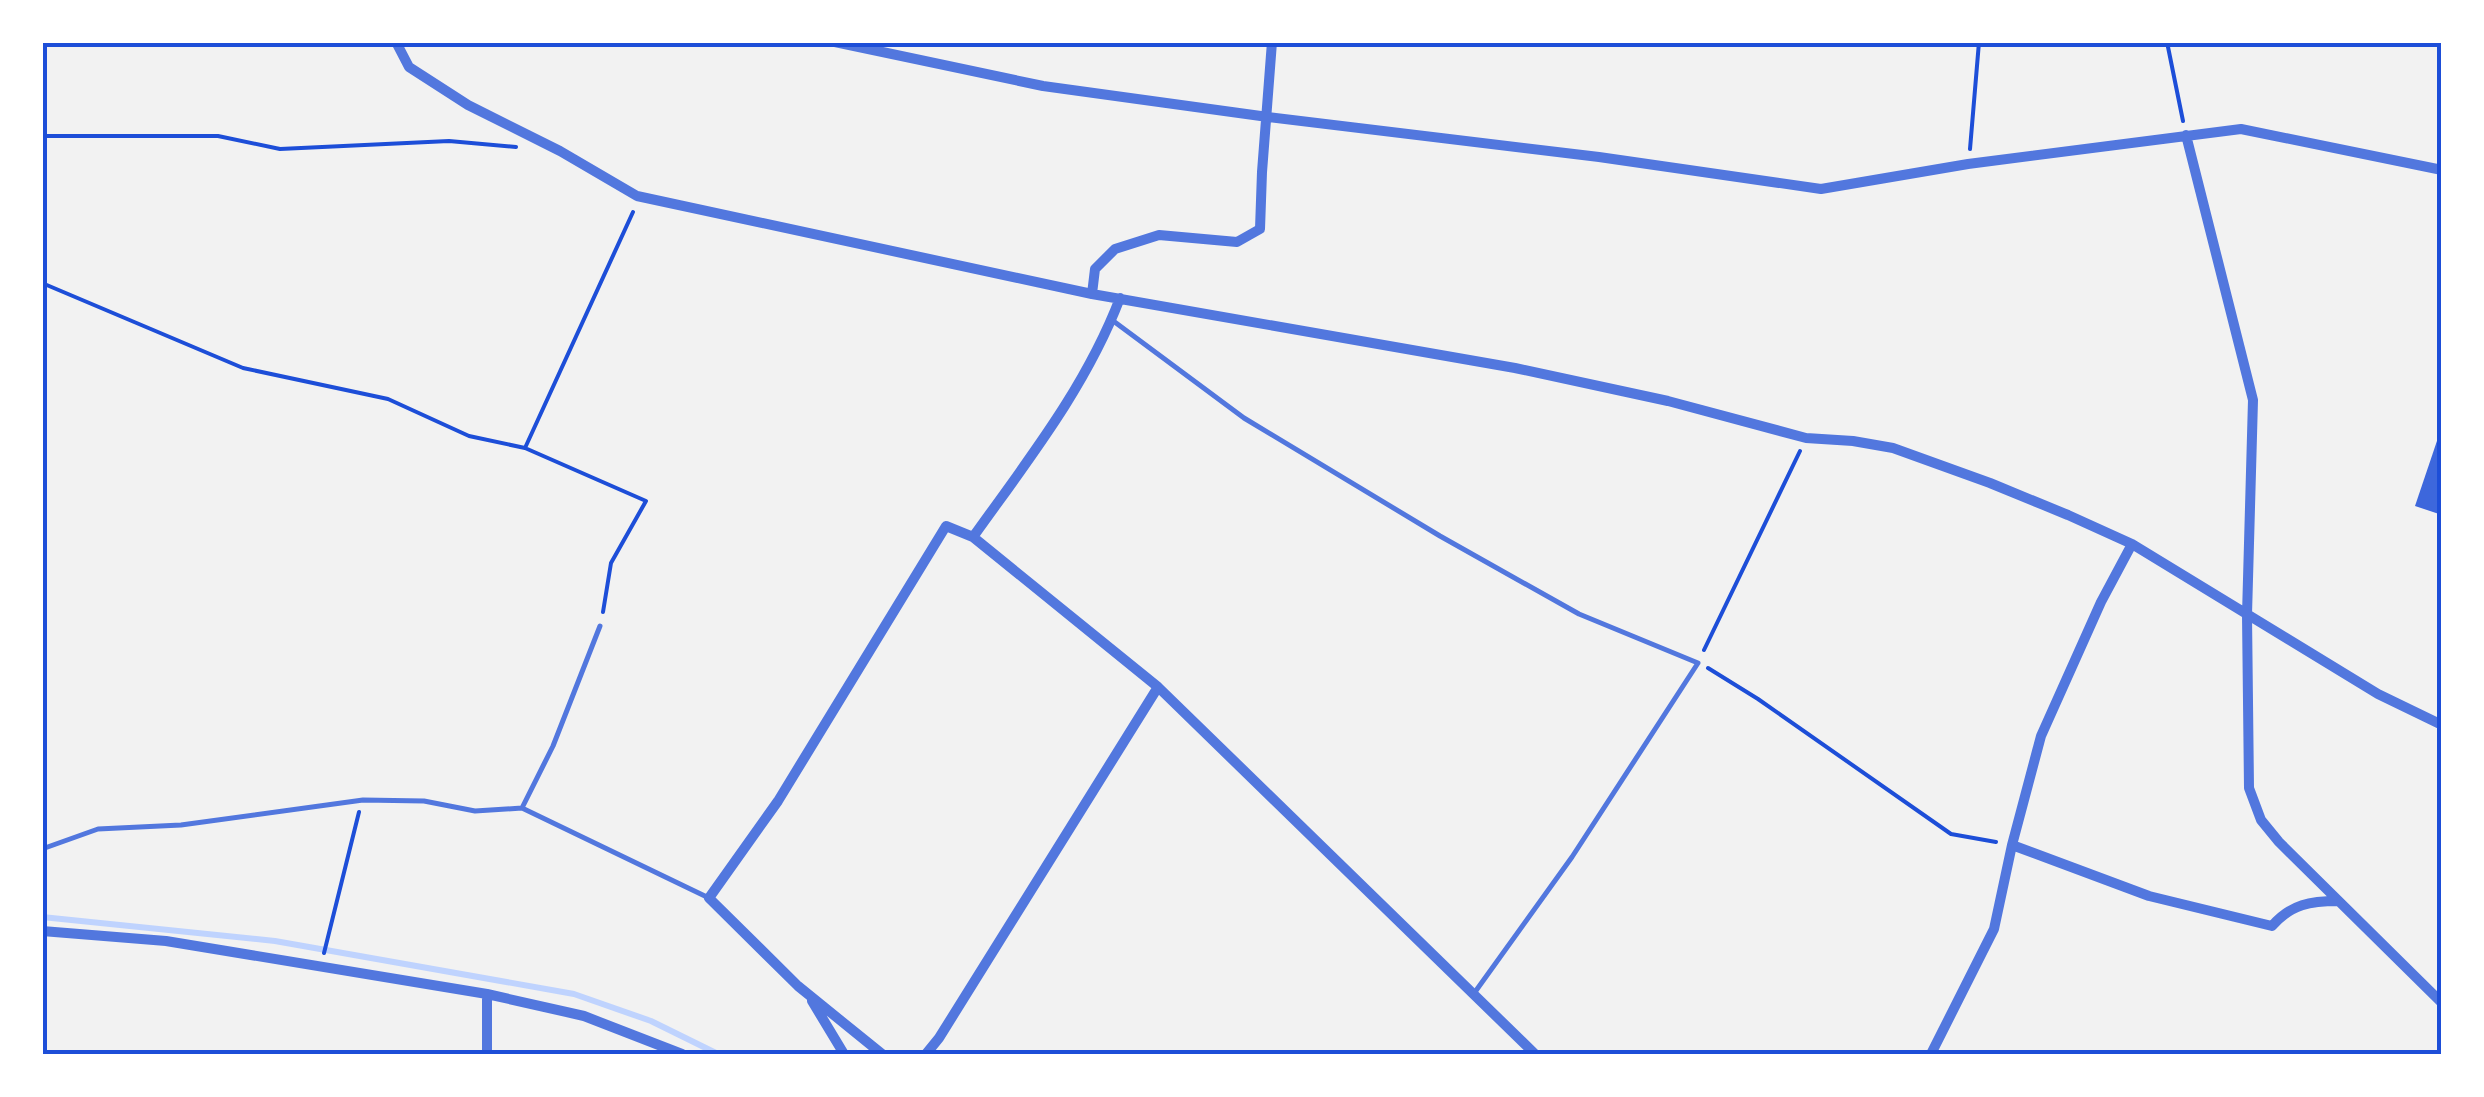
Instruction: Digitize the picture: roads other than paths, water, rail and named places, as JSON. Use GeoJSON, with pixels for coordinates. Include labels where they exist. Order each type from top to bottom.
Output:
{"type":"FeatureCollection","features":[{"type":"Feature","properties":{"kind":"street"},"geometry":{"type":"LineString","coordinates":[[396,42],[409,66],[468,104],[560,150],[637,196],[1092,294],[1515,368],[1668,401],[1806,438],[1853,440],[1893,448],[2006,490],[2132,544],[2378,694],[2442,726]]}},
{"type":"Feature","properties":{"kind":"street"},"geometry":{"type":"LineString","coordinates":[[835,42],[1043,86],[1821,189],[1968,164],[2241,129],[2442,170]]}},
{"type":"Feature","properties":{"kind":"street"},"geometry":{"type":"LineString","coordinates":[[1092,294],[1095,269],[1115,248],[1159,235],[1237,242],[1260,229],[1272,42]]}},
{"type":"Feature","properties":{"kind":"street"},"geometry":{"type":"LineString","coordinates":[[2186,136],[2253,400],[2247,615],[2249,788],[2262,820],[2279,842],[2442,1003]]}},
{"type":"Feature","properties":{"kind":"street"},"geometry":{"type":"LineString","coordinates":[[973,537],[1072,396],[1120,298]]}},
{"type":"Feature","properties":{"kind":"street"},"geometry":{"type":"LineString","coordinates":[[882,1054],[806,992],[709,898],[778,801],[946,526],[973,537],[1158,687],[1535,1054]]}},
{"type":"Feature","properties":{"kind":"street"},"geometry":{"type":"LineString","coordinates":[[1930,1054],[1994,929],[2041,736],[2132,544]]}},
{"type":"Feature","properties":{"kind":"street"},"geometry":{"type":"LineString","coordinates":[[926,1054],[1158,687]]}},
{"type":"Feature","properties":{"kind":"street"},"geometry":{"type":"LineString","coordinates":[[2012,845],[2148,896],[2272,926],[2281,916],[2311,901],[2339,901]]}},
{"type":"Feature","properties":{"kind":"street"},"geometry":{"type":"LineString","coordinates":[[42,930],[166,941],[487,994],[584,1016],[682,1054]]}},
{"type":"Feature","properties":{"kind":"street"},"geometry":{"type":"LineString","coordinates":[[806,992],[844,1054]]}},
{"type":"Feature","properties":{"kind":"street"},"geometry":{"type":"LineString","coordinates":[[487,994],[487,1054]]}},
{"type":"Feature","properties":{"kind":"lane"},"geometry":{"type":"LineString","coordinates":[[1112,320],[1244,418],[1440,536],[1579,614],[1698,663],[1572,857],[1474,994]]}},
{"type":"Feature","properties":{"kind":"lane"},"geometry":{"type":"LineString","coordinates":[[522,808],[553,746],[600,626]]}},
{"type":"Feature","properties":{"kind":"lane"},"geometry":{"type":"LineString","coordinates":[[42,849],[98,830],[182,826],[363,800],[424,801],[475,811],[522,808],[709,898]]}},
{"type":"Feature","properties":{"kind":"waterway"},"geometry":{"type":"LineString","coordinates":[[42,917],[275,941],[574,994],[651,1021],[718,1054]]}}]}
